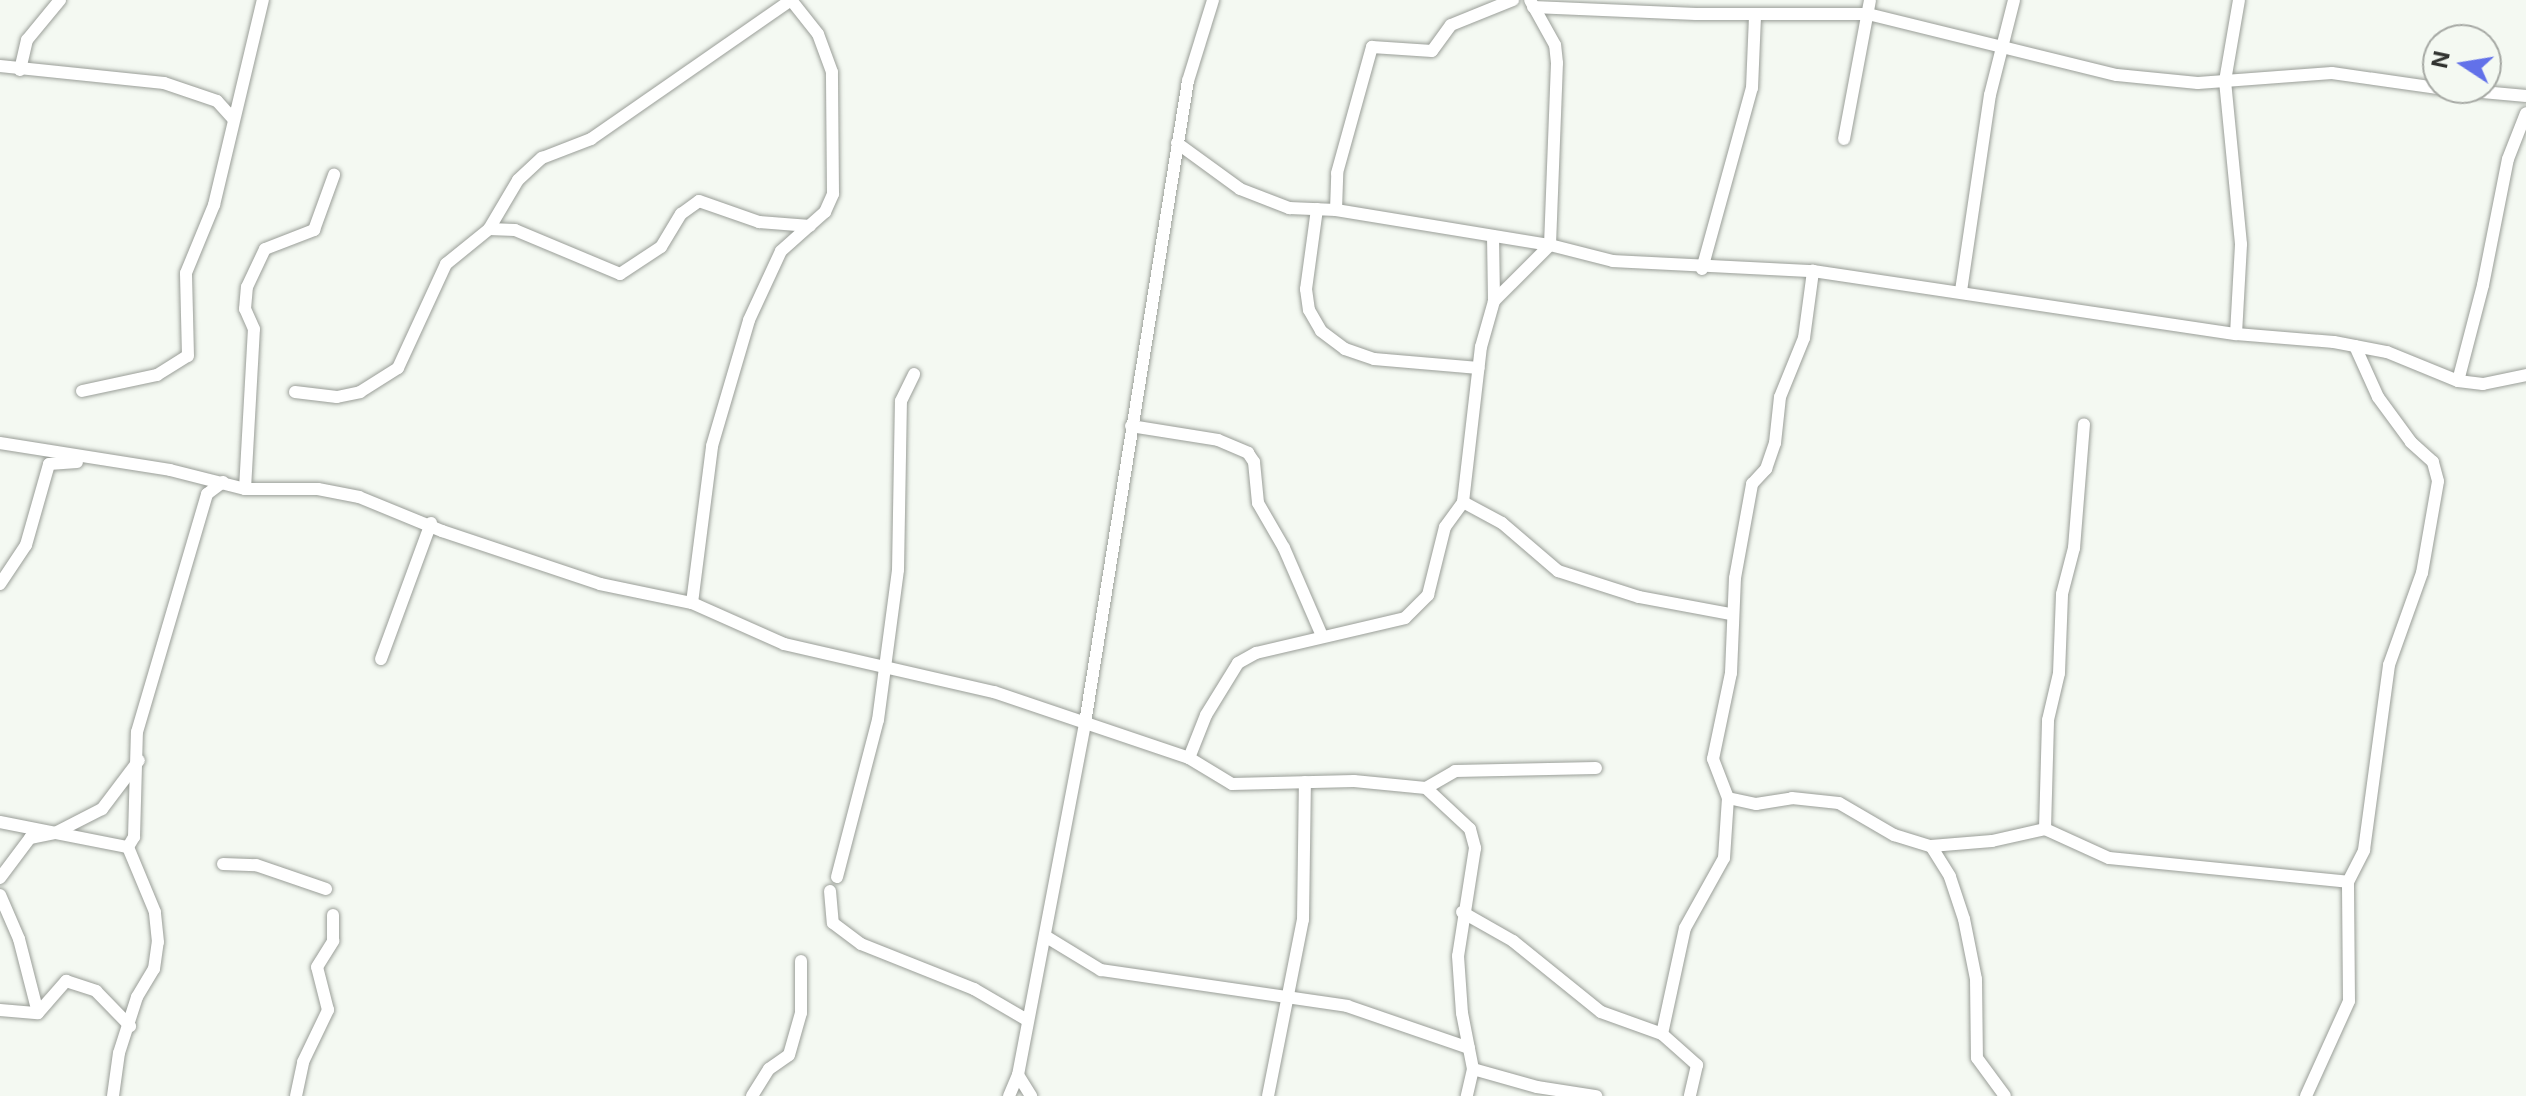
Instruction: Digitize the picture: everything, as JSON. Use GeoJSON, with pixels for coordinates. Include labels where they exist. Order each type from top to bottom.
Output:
{"type":"FeatureCollection","features":[{"type":"Feature","properties":{"kind":"street"},"geometry":{"type":"LineString","coordinates":[[20,70],[27,40],[60,0]]}},
{"type":"Feature","properties":{"kind":"street"},"geometry":{"type":"LineString","coordinates":[[82,391],[157,375],[188,356],[186,273],[214,205],[263,0]]}},
{"type":"Feature","properties":{"kind":"street"},"geometry":{"type":"LineString","coordinates":[[295,392],[337,397],[360,392],[398,368],[446,264],[489,229],[518,180],[542,158],[591,139],[791,0],[818,34],[832,72],[833,194],[810,226],[781,251],[742,340],[712,446],[692,603]]}},
{"type":"Feature","properties":{"kind":"street"},"geometry":{"type":"LineString","coordinates":[[1009,1096],[1018,1075],[1085,723],[1188,81],[1213,0]]}},
{"type":"Feature","properties":{"kind":"street"},"geometry":{"type":"LineString","coordinates":[[1336,210],[1337,173],[1372,47],[1432,51],[1451,25],[1513,0]]}},
{"type":"Feature","properties":{"kind":"street"},"geometry":{"type":"LineString","coordinates":[[1844,139],[1870,0]]}},
{"type":"Feature","properties":{"kind":"street"},"geometry":{"type":"LineString","coordinates":[[1961,291],[1970,211],[2001,49],[2014,0]]}},
{"type":"Feature","properties":{"kind":"street"},"geometry":{"type":"LineString","coordinates":[[2236,334],[2241,244],[2225,81],[2239,0]]}},
{"type":"Feature","properties":{"kind":"street"},"geometry":{"type":"LineString","coordinates":[[1532,4],[1755,15],[1868,14],[2117,75],[2225,81],[2332,73],[2422,86]]}},
{"type":"Feature","properties":{"kind":"street"},"geometry":{"type":"LineString","coordinates":[[1494,301],[1550,245],[1557,63],[1555,45],[1532,4]]}},
{"type":"Feature","properties":{"kind":"street"},"geometry":{"type":"LineString","coordinates":[[1702,269],[1752,88],[1755,15]]}},
{"type":"Feature","properties":{"kind":"street"},"geometry":{"type":"LineString","coordinates":[[0,66],[164,83],[217,101],[233,119]]}},
{"type":"Feature","properties":{"kind":"street"},"geometry":{"type":"LineString","coordinates":[[2502,94],[2526,96]]}},
{"type":"Feature","properties":{"kind":"street"},"geometry":{"type":"LineString","coordinates":[[2458,381],[2483,285],[2508,159],[2526,113]]}},
{"type":"Feature","properties":{"kind":"street"},"geometry":{"type":"LineString","coordinates":[[1177,143],[1240,189],[1289,208],[1336,210],[1550,245],[1613,261],[1702,269],[1813,271],[2236,334],[2355,346],[2387,352],[2458,381],[2483,384],[2526,375]]}},
{"type":"Feature","properties":{"kind":"street"},"geometry":{"type":"LineString","coordinates":[[245,489],[254,329],[245,309],[247,287],[265,249],[314,230],[334,175]]}},
{"type":"Feature","properties":{"kind":"street"},"geometry":{"type":"LineString","coordinates":[[489,229],[515,230],[620,274],[661,247],[681,214],[699,201],[759,222],[810,226]]}},
{"type":"Feature","properties":{"kind":"street"},"geometry":{"type":"LineString","coordinates":[[1317,209],[1306,289],[1309,310],[1321,331],[1345,349],[1374,359],[1479,368]]}},
{"type":"Feature","properties":{"kind":"street"},"geometry":{"type":"LineString","coordinates":[[1189,758],[1206,715],[1238,663],[1256,653],[1322,636],[1362,631],[1405,618],[1419,605],[1433,581],[1445,527],[1463,502],[1479,368],[1494,301],[1493,236]]}},
{"type":"Feature","properties":{"kind":"street"},"geometry":{"type":"LineString","coordinates":[[1662,1034],[1685,928],[1724,858],[1728,798],[1713,759],[1731,673],[1730,614],[1752,484],[1766,469],[1775,443],[1780,397],[1804,338],[1813,271]]}},
{"type":"Feature","properties":{"kind":"street"},"geometry":{"type":"LineString","coordinates":[[2306,1096],[2349,1001],[2348,882],[2364,850],[2389,665],[2422,573],[2438,481],[2433,462],[2411,442],[2378,397],[2355,346]]}},
{"type":"Feature","properties":{"kind":"street"},"geometry":{"type":"LineString","coordinates":[[837,877],[878,720],[903,497],[901,401],[914,374]]}},
{"type":"Feature","properties":{"kind":"street"},"geometry":{"type":"LineString","coordinates":[[2045,829],[2048,720],[2059,673],[2062,594],[2074,548],[2084,424]]}},
{"type":"Feature","properties":{"kind":"street"},"geometry":{"type":"LineString","coordinates":[[1131,426],[1218,440],[1248,453],[1254,462],[1258,503],[1284,548],[1322,636]]}},
{"type":"Feature","properties":{"kind":"street"},"geometry":{"type":"LineString","coordinates":[[0,443],[223,482],[245,489],[318,489],[359,497],[431,523],[442,531],[600,584],[692,603],[784,644],[994,692],[1189,758],[1232,784],[1305,782],[1426,788],[1455,771],[1470,769],[1596,768]]}},
{"type":"Feature","properties":{"kind":"street"},"geometry":{"type":"LineString","coordinates":[[0,584],[26,545],[49,464],[89,460]]}},
{"type":"Feature","properties":{"kind":"street"},"geometry":{"type":"LineString","coordinates":[[128,847],[134,837],[139,760],[137,732],[207,494],[223,482]]}},
{"type":"Feature","properties":{"kind":"street"},"geometry":{"type":"LineString","coordinates":[[1463,502],[1502,523],[1558,571],[1639,597],[1730,614]]}},
{"type":"Feature","properties":{"kind":"street"},"geometry":{"type":"LineString","coordinates":[[381,659],[431,523]]}},
{"type":"Feature","properties":{"kind":"street"},"geometry":{"type":"LineString","coordinates":[[0,878],[30,838],[55,833],[102,809],[139,760]]}},
{"type":"Feature","properties":{"kind":"street"},"geometry":{"type":"LineString","coordinates":[[1268,1096],[1291,996],[1303,920],[1305,782]]}},
{"type":"Feature","properties":{"kind":"street"},"geometry":{"type":"LineString","coordinates":[[1426,788],[1470,829],[1474,862],[1462,912],[1458,956],[1473,1069],[1467,1096]]}},
{"type":"Feature","properties":{"kind":"street"},"geometry":{"type":"LineString","coordinates":[[1728,798],[1756,804],[1792,798],[1839,803],[1894,835],[1931,846],[1992,841],[2045,829],[2109,858],[2348,882]]}},
{"type":"Feature","properties":{"kind":"street"},"geometry":{"type":"LineString","coordinates":[[0,822],[128,847]]}},
{"type":"Feature","properties":{"kind":"street"},"geometry":{"type":"LineString","coordinates":[[1931,846],[1950,877],[1964,919],[1976,979],[1977,1058],[2005,1096]]}},
{"type":"Feature","properties":{"kind":"street"},"geometry":{"type":"LineString","coordinates":[[113,1096],[119,1053],[137,997],[154,969],[158,942],[155,912],[128,847]]}},
{"type":"Feature","properties":{"kind":"street"},"geometry":{"type":"LineString","coordinates":[[223,864],[256,865],[326,889]]}},
{"type":"Feature","properties":{"kind":"street"},"geometry":{"type":"LineString","coordinates":[[830,891],[833,923],[861,944],[974,989],[1027,1020]]}},
{"type":"Feature","properties":{"kind":"street"},"geometry":{"type":"LineString","coordinates":[[0,895],[19,939],[38,1013]]}},
{"type":"Feature","properties":{"kind":"street"},"geometry":{"type":"LineString","coordinates":[[1462,912],[1513,941],[1601,1012],[1662,1034],[1697,1065],[1690,1096]]}},
{"type":"Feature","properties":{"kind":"street"},"geometry":{"type":"LineString","coordinates":[[296,1096],[303,1062],[328,1010],[317,967],[333,941],[333,915]]}},
{"type":"Feature","properties":{"kind":"street"},"geometry":{"type":"LineString","coordinates":[[1045,936],[1101,970],[1347,1006],[1469,1048]]}},
{"type":"Feature","properties":{"kind":"street"},"geometry":{"type":"LineString","coordinates":[[752,1096],[769,1069],[789,1055],[801,1013],[801,961]]}},
{"type":"Feature","properties":{"kind":"street"},"geometry":{"type":"LineString","coordinates":[[38,1013],[66,981],[96,991],[130,1026]]}},
{"type":"Feature","properties":{"kind":"street"},"geometry":{"type":"LineString","coordinates":[[0,1010],[38,1013]]}},
{"type":"Feature","properties":{"kind":"street"},"geometry":{"type":"LineString","coordinates":[[1473,1069],[1537,1087],[1596,1096]]}},
{"type":"Feature","properties":{"kind":"street"},"geometry":{"type":"LineString","coordinates":[[1989,1072],[1989,1096]]}},
{"type":"Feature","properties":{"kind":"street"},"geometry":{"type":"LineString","coordinates":[[1018,1075],[1031,1096]]}}]}
